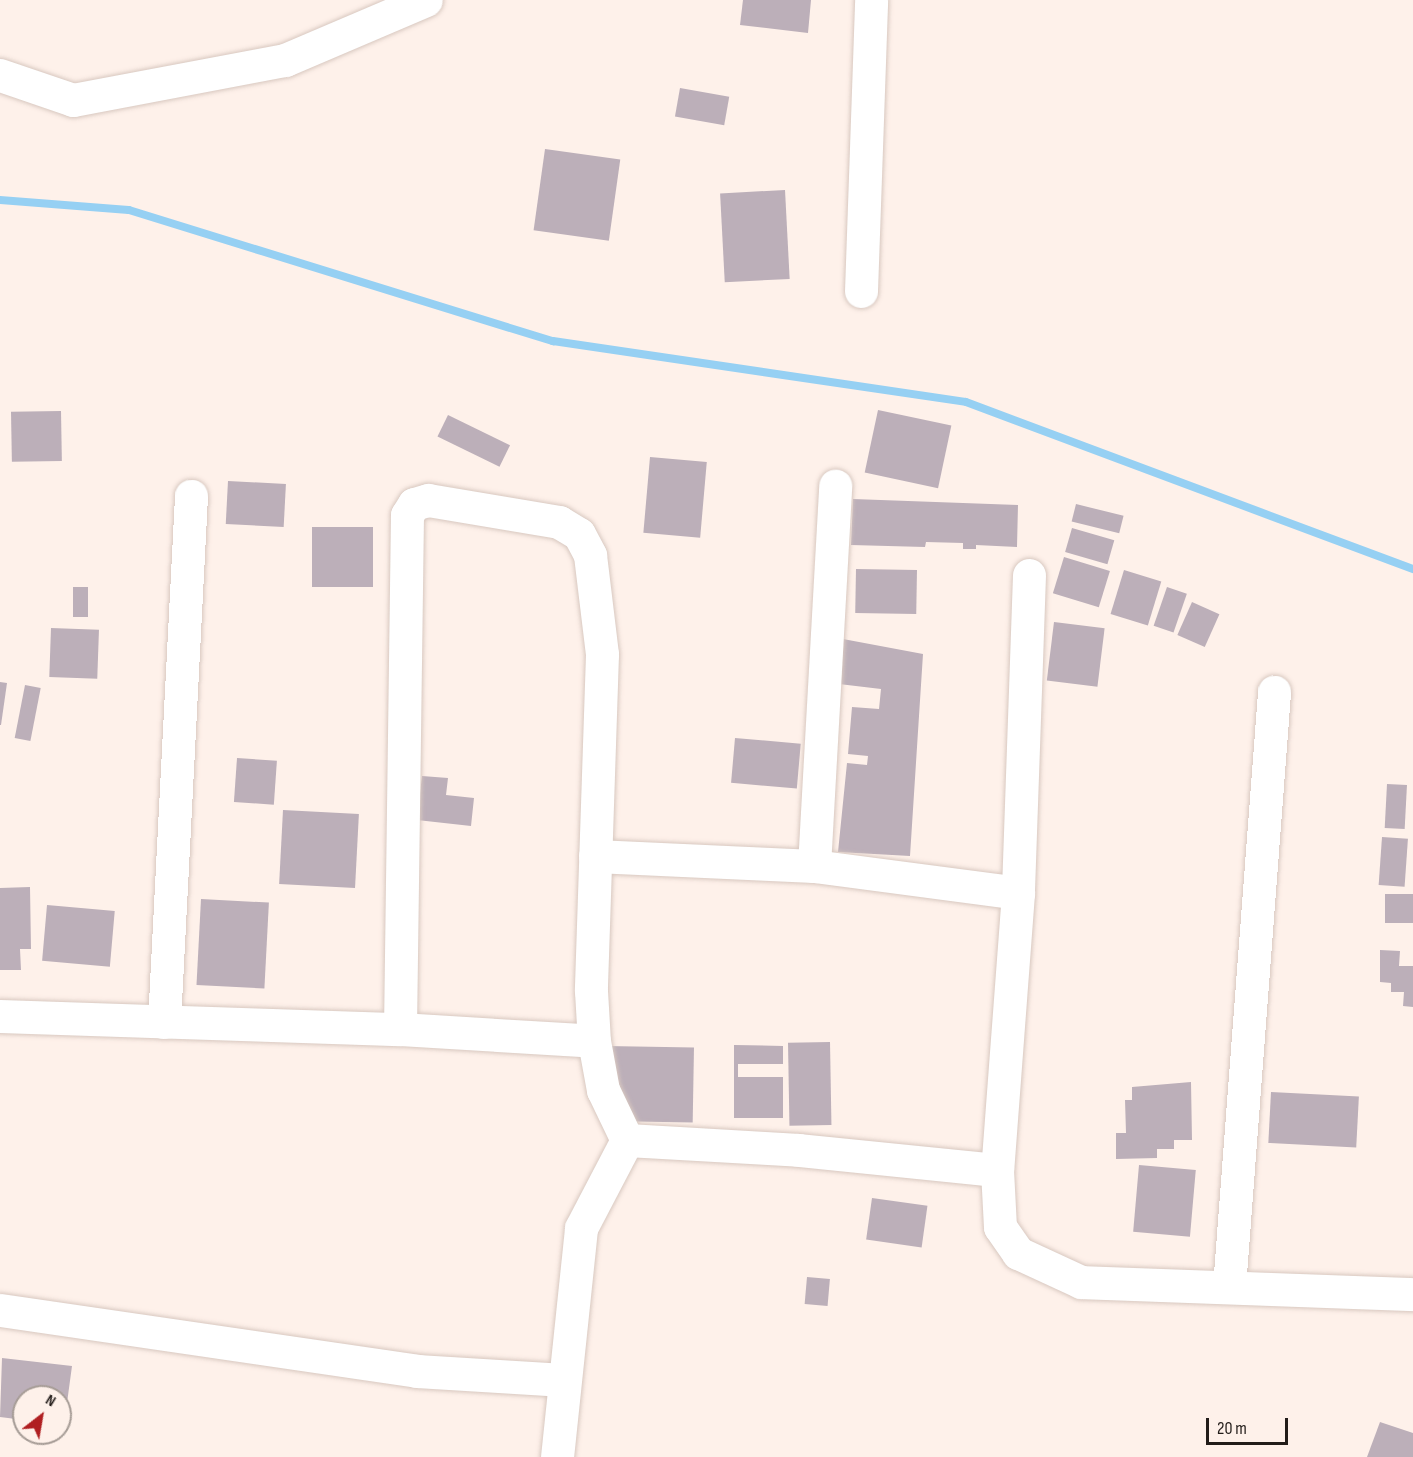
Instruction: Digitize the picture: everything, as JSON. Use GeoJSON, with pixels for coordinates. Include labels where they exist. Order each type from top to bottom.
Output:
{"type":"FeatureCollection","features":[{"type":"Feature","properties":{"kind":"street"},"geometry":{"type":"LineString","coordinates":[[0,75],[73,100],[285,60],[426,0]]}},
{"type":"Feature","properties":{"kind":"street"},"geometry":{"type":"LineString","coordinates":[[861,291],[871,0]]}},
{"type":"Feature","properties":{"kind":"street"},"geometry":{"type":"LineString","coordinates":[[814,866],[835,486]]}},
{"type":"Feature","properties":{"kind":"street"},"geometry":{"type":"LineString","coordinates":[[164,1022],[191,496]]}},
{"type":"Feature","properties":{"kind":"street"},"geometry":{"type":"LineString","coordinates":[[399,1029],[407,515],[414,504],[428,500],[559,522],[579,534],[590,555],[602,654],[595,856],[594,1041],[603,1090],[627,1140]]}},
{"type":"Feature","properties":{"kind":"street"},"geometry":{"type":"LineString","coordinates":[[1029,575],[1018,893],[997,1170],[1000,1227],[1018,1253],[1045,1269],[1081,1282],[1413,1294]]}},
{"type":"Feature","properties":{"kind":"street"},"geometry":{"type":"LineString","coordinates":[[1229,1287],[1274,692]]}},
{"type":"Feature","properties":{"kind":"street"},"geometry":{"type":"LineString","coordinates":[[595,856],[814,866],[1018,893]]}},
{"type":"Feature","properties":{"kind":"street"},"geometry":{"type":"LineString","coordinates":[[0,1016],[399,1029],[594,1041]]}},
{"type":"Feature","properties":{"kind":"street"},"geometry":{"type":"LineString","coordinates":[[627,1140],[799,1150],[997,1170]]}},
{"type":"Feature","properties":{"kind":"street"},"geometry":{"type":"LineString","coordinates":[[557,1457],[581,1228],[627,1140]]}},
{"type":"Feature","properties":{"kind":"street"},"geometry":{"type":"LineString","coordinates":[[0,1310],[417,1371],[564,1380]]}},
{"type":"Feature","properties":{"kind":"building"},"geometry":{"type":"Polygon","coordinates":[[[743,0],[811,0],[808,33],[740,25],[743,0]]]}},
{"type":"Feature","properties":{"kind":"building"},"geometry":{"type":"Polygon","coordinates":[[[680,88],[729,97],[724,125],[675,117],[680,88]]]}},
{"type":"Feature","properties":{"kind":"building"},"geometry":{"type":"Polygon","coordinates":[[[545,149],[620,160],[609,241],[534,230],[545,149]]]}},
{"type":"Feature","properties":{"kind":"building"},"geometry":{"type":"Polygon","coordinates":[[[785,190],[790,279],[725,282],[720,193],[785,190]]]}},
{"type":"Feature","properties":{"kind":"building"},"geometry":{"type":"Polygon","coordinates":[[[878,410],[951,426],[938,488],[865,473],[878,410]]]}},
{"type":"Feature","properties":{"kind":"building"},"geometry":{"type":"Polygon","coordinates":[[[61,411],[62,461],[12,462],[11,412],[61,411]]]}},
{"type":"Feature","properties":{"kind":"building"},"geometry":{"type":"Polygon","coordinates":[[[448,415],[510,445],[499,467],[437,437],[448,415]]]}},
{"type":"Feature","properties":{"kind":"building"},"geometry":{"type":"Polygon","coordinates":[[[650,457],[707,462],[700,538],[643,533],[650,457]]]}},
{"type":"Feature","properties":{"kind":"building"},"geometry":{"type":"Polygon","coordinates":[[[228,481],[286,484],[284,527],[226,524],[228,481]]]}},
{"type":"Feature","properties":{"kind":"building"},"geometry":{"type":"Polygon","coordinates":[[[853,499],[1018,505],[1017,547],[976,545],[976,549],[963,549],[963,543],[926,542],[925,547],[851,545],[853,499]]]}},
{"type":"Feature","properties":{"kind":"building"},"geometry":{"type":"Polygon","coordinates":[[[1076,504],[1124,516],[1119,533],[1072,521],[1076,504]]]}},
{"type":"Feature","properties":{"kind":"building"},"geometry":{"type":"Polygon","coordinates":[[[312,527],[373,527],[373,587],[312,587],[312,527]]]}},
{"type":"Feature","properties":{"kind":"building"},"geometry":{"type":"Polygon","coordinates":[[[1072,528],[1114,540],[1107,564],[1065,552],[1072,528]]]}},
{"type":"Feature","properties":{"kind":"building"},"geometry":{"type":"Polygon","coordinates":[[[1064,557],[1110,571],[1099,607],[1053,593],[1064,557]]]}},
{"type":"Feature","properties":{"kind":"building"},"geometry":{"type":"Polygon","coordinates":[[[856,569],[917,570],[916,614],[855,613],[856,569]]]}},
{"type":"Feature","properties":{"kind":"building"},"geometry":{"type":"Polygon","coordinates":[[[1124,570],[1161,581],[1148,625],[1111,614],[1124,570]]]}},
{"type":"Feature","properties":{"kind":"building"},"geometry":{"type":"Polygon","coordinates":[[[73,587],[88,587],[88,617],[73,617],[73,587]]]}},
{"type":"Feature","properties":{"kind":"building"},"geometry":{"type":"Polygon","coordinates":[[[1167,587],[1187,594],[1174,633],[1154,626],[1167,587]]]}},
{"type":"Feature","properties":{"kind":"building"},"geometry":{"type":"Polygon","coordinates":[[[1192,602],[1219,614],[1205,647],[1177,635],[1192,602]]]}},
{"type":"Feature","properties":{"kind":"building"},"geometry":{"type":"Polygon","coordinates":[[[1054,622],[1105,628],[1097,687],[1047,681],[1054,622]]]}},
{"type":"Feature","properties":{"kind":"building"},"geometry":{"type":"Polygon","coordinates":[[[51,628],[99,630],[97,679],[49,677],[51,628]]]}},
{"type":"Feature","properties":{"kind":"building"},"geometry":{"type":"Polygon","coordinates":[[[843,639],[923,654],[910,856],[838,852],[847,763],[867,765],[868,756],[848,754],[852,707],[879,709],[881,689],[839,684],[843,639]]]}},
{"type":"Feature","properties":{"kind":"building"},"geometry":{"type":"Polygon","coordinates":[[[0,682],[7,683],[1,725],[0,725],[0,682]]]}},
{"type":"Feature","properties":{"kind":"building"},"geometry":{"type":"Polygon","coordinates":[[[25,685],[41,688],[30,741],[15,738],[25,685]]]}},
{"type":"Feature","properties":{"kind":"building"},"geometry":{"type":"Polygon","coordinates":[[[735,738],[801,744],[797,789],[731,783],[735,738]]]}},
{"type":"Feature","properties":{"kind":"building"},"geometry":{"type":"Polygon","coordinates":[[[237,758],[277,761],[274,805],[234,802],[237,758]]]}},
{"type":"Feature","properties":{"kind":"building"},"geometry":{"type":"Polygon","coordinates":[[[422,776],[448,778],[446,795],[474,798],[471,826],[417,820],[422,776]]]}},
{"type":"Feature","properties":{"kind":"building"},"geometry":{"type":"Polygon","coordinates":[[[1387,784],[1407,785],[1405,829],[1385,828],[1387,784]]]}},
{"type":"Feature","properties":{"kind":"building"},"geometry":{"type":"Polygon","coordinates":[[[283,810],[359,814],[355,888],[279,884],[283,810]]]}},
{"type":"Feature","properties":{"kind":"building"},"geometry":{"type":"Polygon","coordinates":[[[1382,837],[1408,839],[1405,887],[1379,885],[1382,837]]]}},
{"type":"Feature","properties":{"kind":"building"},"geometry":{"type":"Polygon","coordinates":[[[30,887],[31,949],[20,949],[21,970],[0,970],[0,888],[30,887]]]}},
{"type":"Feature","properties":{"kind":"building"},"geometry":{"type":"Polygon","coordinates":[[[1385,894],[1413,894],[1413,923],[1385,923],[1385,894]]]}},
{"type":"Feature","properties":{"kind":"building"},"geometry":{"type":"Polygon","coordinates":[[[201,899],[269,903],[264,988],[196,985],[201,899]]]}},
{"type":"Feature","properties":{"kind":"building"},"geometry":{"type":"Polygon","coordinates":[[[47,905],[115,911],[110,967],[42,961],[47,905]]]}},
{"type":"Feature","properties":{"kind":"building"},"geometry":{"type":"Polygon","coordinates":[[[1380,950],[1400,951],[1399,966],[1413,966],[1413,1007],[1403,1006],[1404,992],[1391,992],[1391,983],[1380,982],[1380,950]]]}},
{"type":"Feature","properties":{"kind":"building"},"geometry":{"type":"Polygon","coordinates":[[[830,1042],[831,1125],[789,1126],[788,1043],[830,1042]]]}},
{"type":"Feature","properties":{"kind":"building"},"geometry":{"type":"Polygon","coordinates":[[[734,1045],[783,1046],[783,1064],[738,1064],[738,1077],[783,1077],[783,1118],[734,1118],[734,1045]]]}},
{"type":"Feature","properties":{"kind":"building"},"geometry":{"type":"Polygon","coordinates":[[[606,1046],[694,1048],[693,1123],[605,1121],[606,1046]]]}},
{"type":"Feature","properties":{"kind":"building"},"geometry":{"type":"Polygon","coordinates":[[[1191,1082],[1192,1140],[1174,1140],[1174,1149],[1157,1149],[1157,1158],[1116,1159],[1116,1133],[1126,1133],[1125,1100],[1132,1100],[1132,1087],[1191,1082]]]}},
{"type":"Feature","properties":{"kind":"building"},"geometry":{"type":"Polygon","coordinates":[[[1271,1092],[1359,1097],[1356,1148],[1268,1143],[1271,1092]]]}},
{"type":"Feature","properties":{"kind":"building"},"geometry":{"type":"Polygon","coordinates":[[[1139,1165],[1196,1170],[1190,1237],[1133,1232],[1139,1165]]]}},
{"type":"Feature","properties":{"kind":"building"},"geometry":{"type":"Polygon","coordinates":[[[872,1198],[927,1206],[922,1247],[866,1240],[872,1198]]]}},
{"type":"Feature","properties":{"kind":"building"},"geometry":{"type":"Polygon","coordinates":[[[807,1277],[830,1279],[828,1306],[805,1304],[807,1277]]]}},
{"type":"Feature","properties":{"kind":"building"},"geometry":{"type":"Polygon","coordinates":[[[2,1358],[72,1366],[69,1385],[12,1385],[12,1418],[0,1417],[2,1358]]]}},
{"type":"Feature","properties":{"kind":"building"},"geometry":{"type":"Polygon","coordinates":[[[1380,1422],[1413,1433],[1413,1457],[1367,1457],[1380,1422]]]}},
{"type":"Feature","properties":{"kind":"waterway"},"geometry":{"type":"LineString","coordinates":[[0,200],[129,210],[553,341],[966,402],[1413,569]]}}]}
